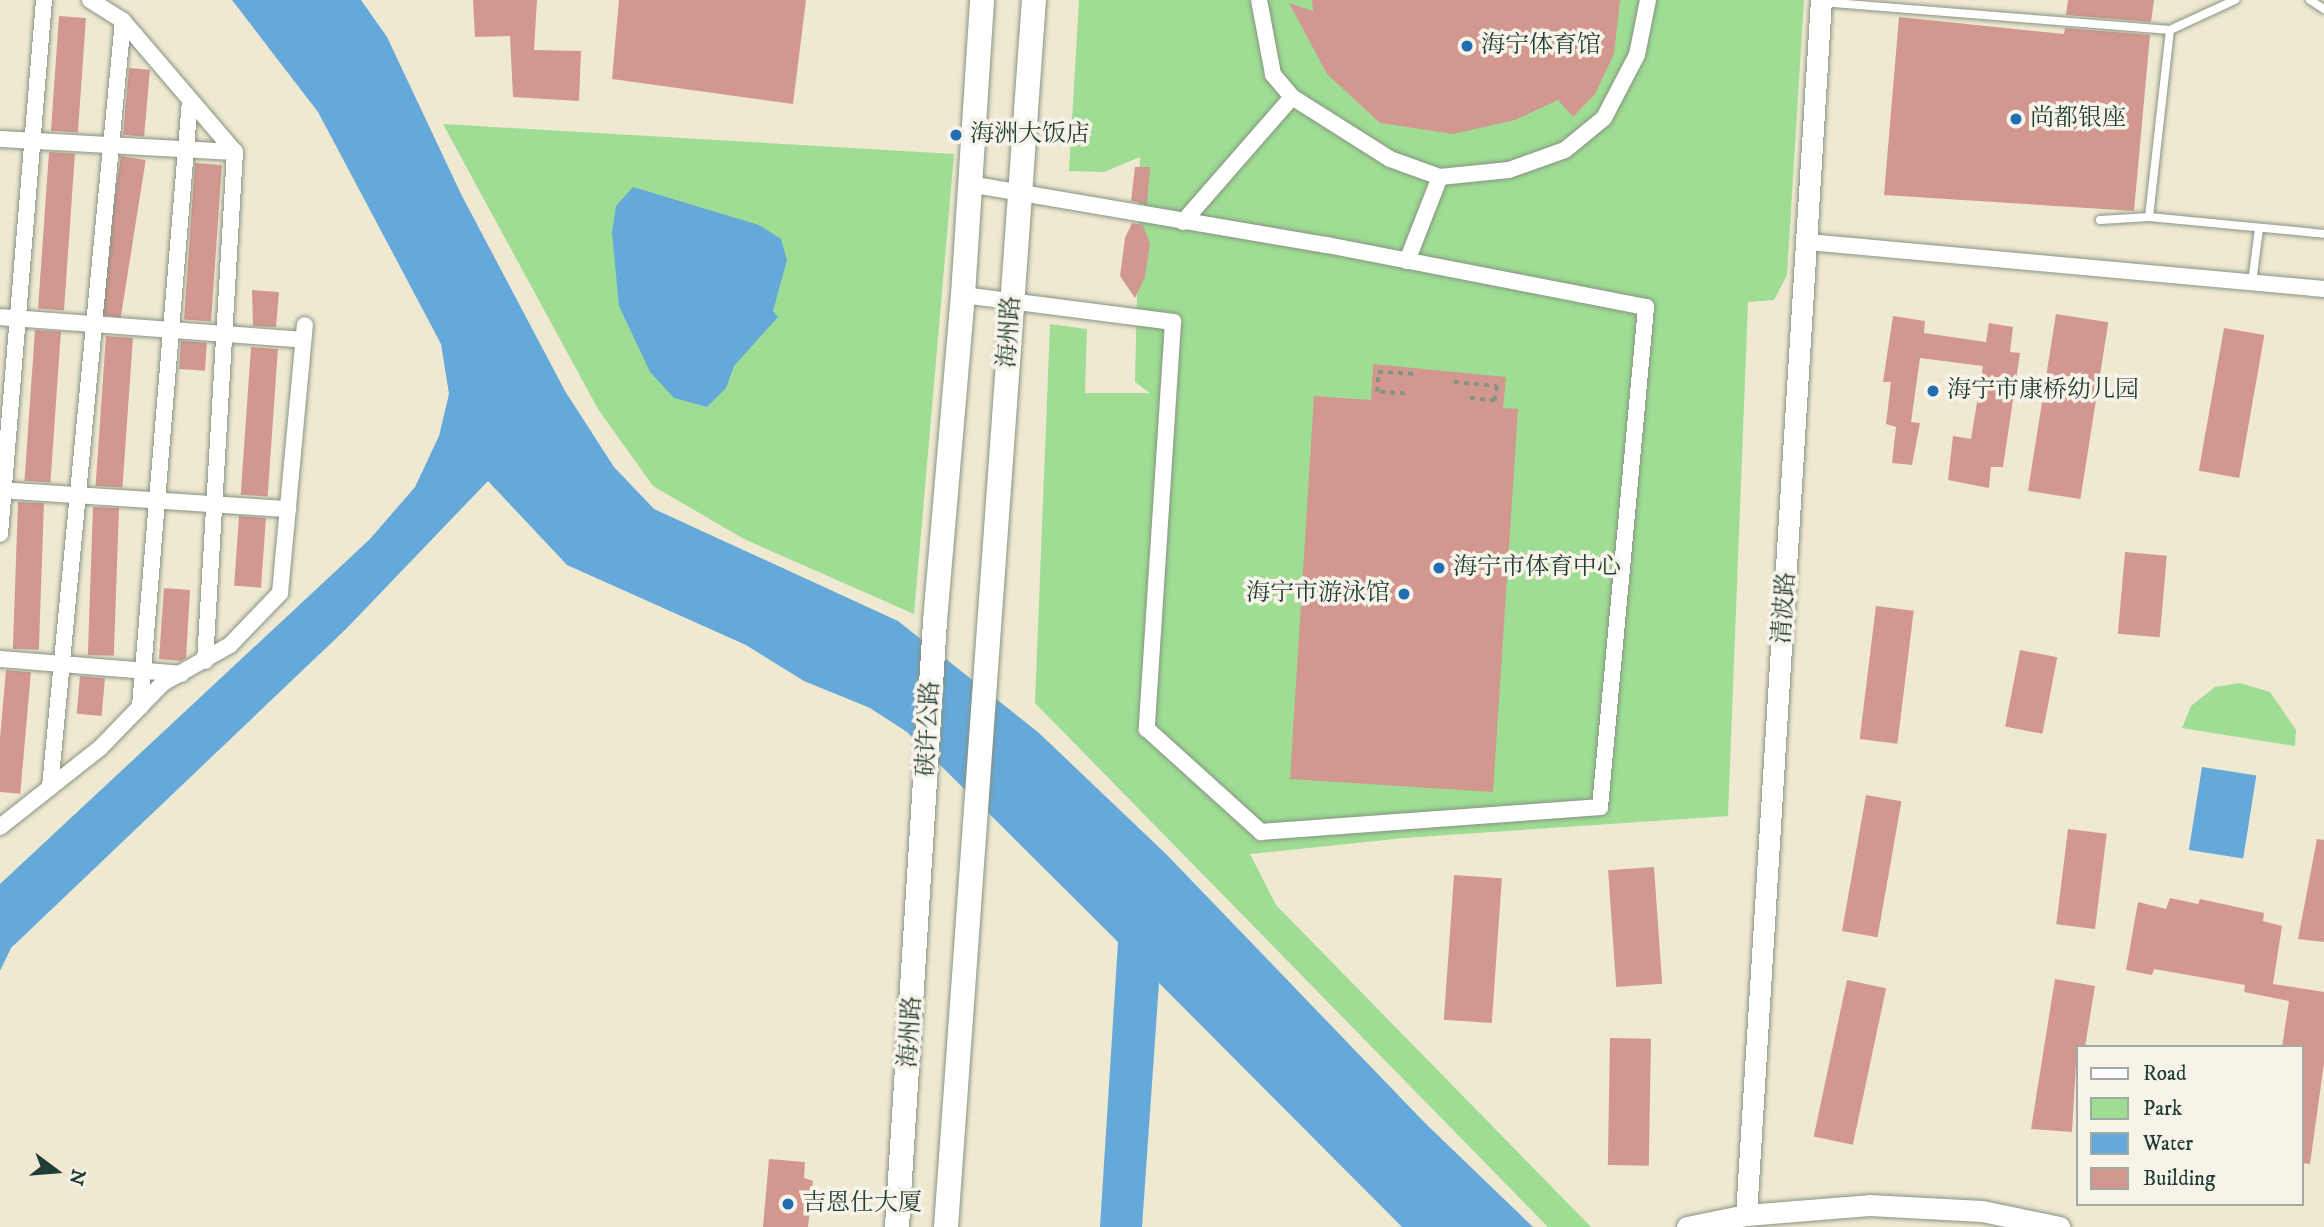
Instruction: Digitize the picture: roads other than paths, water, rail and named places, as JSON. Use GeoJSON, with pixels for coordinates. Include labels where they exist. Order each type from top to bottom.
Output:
{"type":"FeatureCollection","features":[{"type":"Feature","properties":{"kind":"main road","name":"海州路"},"geometry":{"type":"LineString","coordinates":[[934,621],[963,295],[968,184],[982,0]]}},
{"type":"Feature","properties":{"kind":"main road","name":"海州路"},"geometry":{"type":"LineString","coordinates":[[946,1227],[1034,0]]}},
{"type":"Feature","properties":{"kind":"main road","name":"硖许公路"},"geometry":{"type":"LineString","coordinates":[[924,838],[934,621]]}},
{"type":"Feature","properties":{"kind":"main road","name":"海州路"},"geometry":{"type":"LineString","coordinates":[[897,1227],[924,838]]}},
{"type":"Feature","properties":{"kind":"street"},"geometry":{"type":"LineString","coordinates":[[0,534],[44,0]]}},
{"type":"Feature","properties":{"kind":"street"},"geometry":{"type":"LineString","coordinates":[[90,0],[123,21],[235,152],[205,661]]}},
{"type":"Feature","properties":{"kind":"street"},"geometry":{"type":"LineString","coordinates":[[1259,0],[1273,74],[1292,97],[1390,159],[1440,177],[1509,170],[1565,150],[1604,118],[1637,55],[1648,0]]}},
{"type":"Feature","properties":{"kind":"street","name":"清波路"},"geometry":{"type":"LineString","coordinates":[[1746,1215],[1821,1]]}},
{"type":"Feature","properties":{"kind":"street"},"geometry":{"type":"LineString","coordinates":[[50,787],[123,21]]}},
{"type":"Feature","properties":{"kind":"street"},"geometry":{"type":"LineString","coordinates":[[1183,222],[1292,97]]}},
{"type":"Feature","properties":{"kind":"street"},"geometry":{"type":"LineString","coordinates":[[140,707],[190,100]]}},
{"type":"Feature","properties":{"kind":"street"},"geometry":{"type":"LineString","coordinates":[[0,139],[235,152]]}},
{"type":"Feature","properties":{"kind":"street"},"geometry":{"type":"LineString","coordinates":[[1407,261],[1440,177]]}},
{"type":"Feature","properties":{"kind":"street"},"geometry":{"type":"LineString","coordinates":[[963,295],[1173,322],[1147,729],[1261,832],[1600,807],[1646,307],[1407,261],[968,184]]}},
{"type":"Feature","properties":{"kind":"street"},"geometry":{"type":"LineString","coordinates":[[1808,242],[2324,289]]}},
{"type":"Feature","properties":{"kind":"street"},"geometry":{"type":"LineString","coordinates":[[0,317],[225,334],[304,332],[280,593],[230,645],[163,683],[100,748],[0,827]]}},
{"type":"Feature","properties":{"kind":"street"},"geometry":{"type":"LineString","coordinates":[[2,490],[288,509]]}},
{"type":"Feature","properties":{"kind":"street"},"geometry":{"type":"LineString","coordinates":[[0,659],[183,674]]}},
{"type":"Feature","properties":{"kind":"street"},"geometry":{"type":"LineString","coordinates":[[1686,1227],[1746,1215],[1869,1205],[1982,1211],[2059,1227]]}},
{"type":"Feature","properties":{"kind":"lane"},"geometry":{"type":"LineString","coordinates":[[1821,1],[1877,3],[2170,30],[2235,0]]}},
{"type":"Feature","properties":{"kind":"lane"},"geometry":{"type":"LineString","coordinates":[[2310,0],[2324,9]]}},
{"type":"Feature","properties":{"kind":"lane"},"geometry":{"type":"LineString","coordinates":[[2149,217],[2170,30]]}},
{"type":"Feature","properties":{"kind":"lane"},"geometry":{"type":"LineString","coordinates":[[2101,220],[2149,217],[2324,234]]}},
{"type":"Feature","properties":{"kind":"lane"},"geometry":{"type":"LineString","coordinates":[[2252,282],[2259,228]]}},
{"type":"Feature","properties":{"kind":"water"},"geometry":{"type":"Polygon","coordinates":[[[232,0],[361,0],[387,37],[461,194],[565,391],[614,467],[654,509],[898,621],[1039,733],[1166,854],[1425,1123],[1533,1227],[1402,1227],[1159,983],[1142,1227],[1100,1227],[1118,942],[907,732],[870,708],[804,681],[746,645],[567,565],[488,481],[346,629],[11,948],[0,971],[0,884],[370,539],[415,487],[439,436],[449,394],[441,344],[318,112],[232,0]]]}},
{"type":"Feature","properties":{"kind":"water"},"geometry":{"type":"Polygon","coordinates":[[[633,187],[759,225],[781,239],[787,260],[773,311],[778,317],[734,366],[726,388],[707,407],[674,398],[650,372],[619,306],[612,233],[616,206],[633,187]]]}},
{"type":"Feature","properties":{"kind":"water"},"geometry":{"type":"Polygon","coordinates":[[[2202,767],[2256,776],[2243,859],[2189,850],[2202,767]]]}},
{"type":"Feature","properties":{"kind":"place","name":"海宁体育馆"},"geometry":{"type":"Point","coordinates":[1467,46]}},
{"type":"Feature","properties":{"kind":"place","name":"尚都银座"},"geometry":{"type":"Point","coordinates":[2016,119]}},
{"type":"Feature","properties":{"kind":"place","name":"海洲大饭店"},"geometry":{"type":"Point","coordinates":[956,135]}},
{"type":"Feature","properties":{"kind":"place","name":"海宁市康桥幼儿园"},"geometry":{"type":"Point","coordinates":[1933,391]}},
{"type":"Feature","properties":{"kind":"place","name":"海宁市体育中心"},"geometry":{"type":"Point","coordinates":[1439,568]}},
{"type":"Feature","properties":{"kind":"place","name":"海宁市游泳馆"},"geometry":{"type":"Point","coordinates":[1404,594]}},
{"type":"Feature","properties":{"kind":"place","name":"吉恩仕大厦"},"geometry":{"type":"Point","coordinates":[788,1204]}}]}
